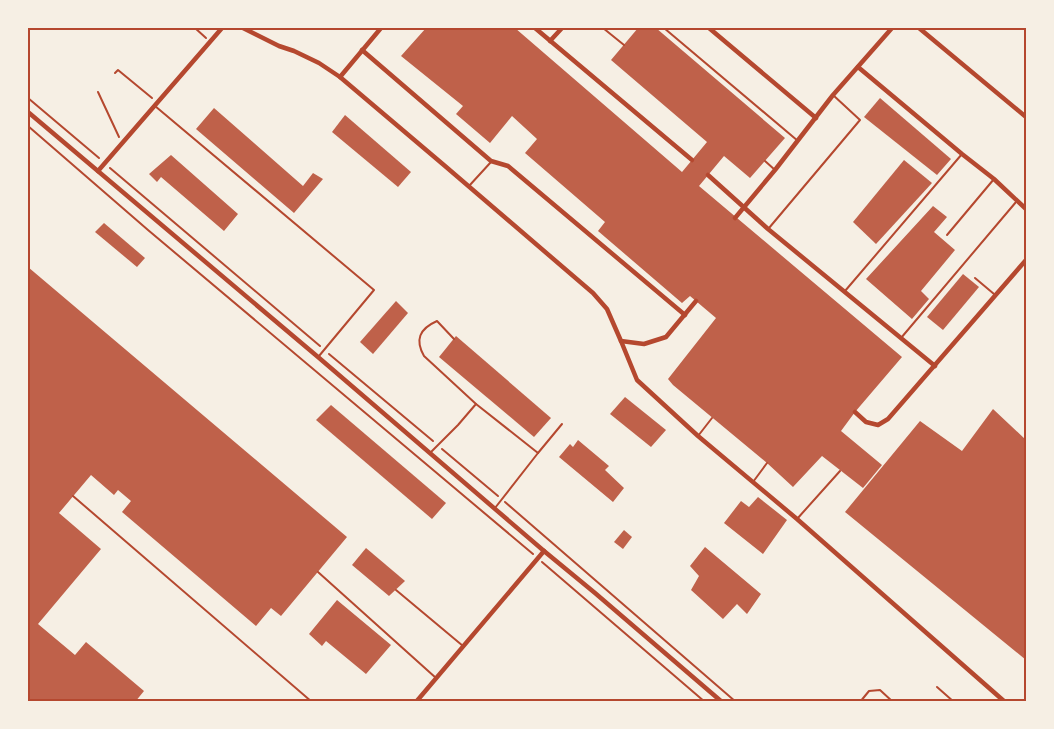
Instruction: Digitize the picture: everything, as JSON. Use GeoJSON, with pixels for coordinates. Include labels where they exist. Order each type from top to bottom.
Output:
{"type":"FeatureCollection","features":[{"type":"Feature","properties":{"kind":"street"},"geometry":{"type":"LineString","coordinates":[[98,171],[222,28]]}},
{"type":"Feature","properties":{"kind":"street"},"geometry":{"type":"LineString","coordinates":[[243,28],[319,63],[340,77],[593,293],[607,309],[638,380],[698,436],[797,519],[1005,702]]}},
{"type":"Feature","properties":{"kind":"street"},"geometry":{"type":"LineString","coordinates":[[340,77],[381,28]]}},
{"type":"Feature","properties":{"kind":"street"},"geometry":{"type":"LineString","coordinates":[[535,28],[692,160]]}},
{"type":"Feature","properties":{"kind":"street"},"geometry":{"type":"LineString","coordinates":[[550,41],[562,28]]}},
{"type":"Feature","properties":{"kind":"street"},"geometry":{"type":"LineString","coordinates":[[709,28],[816,118]]}},
{"type":"Feature","properties":{"kind":"street"},"geometry":{"type":"LineString","coordinates":[[735,218],[833,95],[892,28]]}},
{"type":"Feature","properties":{"kind":"street"},"geometry":{"type":"LineString","coordinates":[[920,28],[1026,117]]}},
{"type":"Feature","properties":{"kind":"street"},"geometry":{"type":"LineString","coordinates":[[362,50],[491,161],[508,166],[685,315]]}},
{"type":"Feature","properties":{"kind":"street"},"geometry":{"type":"LineString","coordinates":[[858,67],[994,179],[1026,209]]}},
{"type":"Feature","properties":{"kind":"street"},"geometry":{"type":"LineString","coordinates":[[28,112],[722,702]]}},
{"type":"Feature","properties":{"kind":"street"},"geometry":{"type":"LineString","coordinates":[[708,175],[768,229],[935,366]]}},
{"type":"Feature","properties":{"kind":"street"},"geometry":{"type":"LineString","coordinates":[[855,412],[866,422],[878,425],[888,419],[1026,260]]}},
{"type":"Feature","properties":{"kind":"street"},"geometry":{"type":"LineString","coordinates":[[621,341],[644,344],[666,337],[696,302]]}},
{"type":"Feature","properties":{"kind":"street"},"geometry":{"type":"LineString","coordinates":[[417,701],[544,551]]}},
{"type":"Feature","properties":{"kind":"lane"},"geometry":{"type":"LineString","coordinates":[[603,28],[624,45]]}},
{"type":"Feature","properties":{"kind":"lane"},"geometry":{"type":"LineString","coordinates":[[664,28],[798,141]]}},
{"type":"Feature","properties":{"kind":"lane"},"geometry":{"type":"LineString","coordinates":[[768,229],[860,120],[833,95]]}},
{"type":"Feature","properties":{"kind":"lane"},"geometry":{"type":"LineString","coordinates":[[156,104],[374,290],[318,358]]}},
{"type":"Feature","properties":{"kind":"lane"},"geometry":{"type":"LineString","coordinates":[[845,292],[962,154]]}},
{"type":"Feature","properties":{"kind":"lane"},"geometry":{"type":"LineString","coordinates":[[469,186],[491,161]]}},
{"type":"Feature","properties":{"kind":"lane"},"geometry":{"type":"LineString","coordinates":[[765,161],[775,170]]}},
{"type":"Feature","properties":{"kind":"lane"},"geometry":{"type":"LineString","coordinates":[[947,235],[994,179]]}},
{"type":"Feature","properties":{"kind":"lane"},"geometry":{"type":"LineString","coordinates":[[901,338],[1017,200]]}},
{"type":"Feature","properties":{"kind":"lane"},"geometry":{"type":"LineString","coordinates":[[975,278],[996,296]]}},
{"type":"Feature","properties":{"kind":"lane"},"geometry":{"type":"LineString","coordinates":[[454,339],[436,322],[426,326],[420,336],[419,348],[424,356],[476,404],[538,453]]}},
{"type":"Feature","properties":{"kind":"lane"},"geometry":{"type":"LineString","coordinates":[[430,453],[476,404]]}},
{"type":"Feature","properties":{"kind":"lane"},"geometry":{"type":"LineString","coordinates":[[698,436],[712,418]]}},
{"type":"Feature","properties":{"kind":"lane"},"geometry":{"type":"LineString","coordinates":[[495,508],[562,424]]}},
{"type":"Feature","properties":{"kind":"lane"},"geometry":{"type":"LineString","coordinates":[[753,482],[767,463]]}},
{"type":"Feature","properties":{"kind":"lane"},"geometry":{"type":"LineString","coordinates":[[797,519],[840,471]]}},
{"type":"Feature","properties":{"kind":"lane"},"geometry":{"type":"LineString","coordinates":[[73,496],[312,702]]}},
{"type":"Feature","properties":{"kind":"lane"},"geometry":{"type":"LineString","coordinates":[[318,572],[436,678]]}},
{"type":"Feature","properties":{"kind":"lane"},"geometry":{"type":"LineString","coordinates":[[396,590],[463,646]]}},
{"type":"Feature","properties":{"kind":"lane"},"geometry":{"type":"LineString","coordinates":[[937,687],[954,702]]}},
{"type":"Feature","properties":{"kind":"lane"},"geometry":{"type":"LineString","coordinates":[[860,702],[869,691],[880,690],[893,702]]}},
{"type":"Feature","properties":{"kind":"path"},"geometry":{"type":"LineString","coordinates":[[195,28],[210,41]]}},
{"type":"Feature","properties":{"kind":"path"},"geometry":{"type":"LineString","coordinates":[[115,73],[118,70],[156,104]]}},
{"type":"Feature","properties":{"kind":"path"},"geometry":{"type":"LineString","coordinates":[[98,92],[122,143]]}},
{"type":"Feature","properties":{"kind":"path"},"geometry":{"type":"LineString","coordinates":[[28,98],[501,499],[736,702]]}},
{"type":"Feature","properties":{"kind":"path"},"geometry":{"type":"LineString","coordinates":[[28,126],[705,702]]}},
{"type":"Feature","properties":{"kind":"building"},"geometry":{"type":"Polygon","coordinates":[[[426,28],[515,28],[682,172],[707,142],[611,60],[638,28],[656,28],[785,138],[750,178],[724,156],[699,186],[902,357],[841,431],[882,465],[863,488],[822,456],[793,487],[673,385],[668,379],[716,318],[690,296],[682,303],[598,231],[605,222],[525,153],[537,139],[512,116],[490,143],[456,114],[463,106],[401,56],[426,28]]]}},
{"type":"Feature","properties":{"kind":"building"},"geometry":{"type":"Polygon","coordinates":[[[880,98],[951,159],[937,175],[864,117],[880,98]]]}},
{"type":"Feature","properties":{"kind":"building"},"geometry":{"type":"Polygon","coordinates":[[[214,108],[303,186],[313,173],[323,179],[294,213],[196,129],[214,108]]]}},
{"type":"Feature","properties":{"kind":"building"},"geometry":{"type":"Polygon","coordinates":[[[345,115],[411,172],[398,187],[332,132],[345,115]]]}},
{"type":"Feature","properties":{"kind":"building"},"geometry":{"type":"Polygon","coordinates":[[[171,155],[238,214],[224,231],[161,177],[157,182],[149,174],[171,155]]]}},
{"type":"Feature","properties":{"kind":"building"},"geometry":{"type":"Polygon","coordinates":[[[904,160],[932,183],[876,244],[853,222],[904,160]]]}},
{"type":"Feature","properties":{"kind":"building"},"geometry":{"type":"Polygon","coordinates":[[[933,206],[947,217],[934,232],[955,250],[921,291],[929,299],[912,319],[866,279],[933,206]]]}},
{"type":"Feature","properties":{"kind":"building"},"geometry":{"type":"Polygon","coordinates":[[[104,223],[145,258],[137,267],[95,232],[104,223]]]}},
{"type":"Feature","properties":{"kind":"building"},"geometry":{"type":"Polygon","coordinates":[[[28,267],[347,537],[281,616],[271,608],[256,626],[122,512],[131,501],[118,490],[114,495],[91,475],[59,513],[101,549],[38,624],[75,655],[86,642],[144,691],[135,702],[28,702],[28,267]]]}},
{"type":"Feature","properties":{"kind":"building"},"geometry":{"type":"Polygon","coordinates":[[[963,274],[979,287],[943,330],[927,317],[963,274]]]}},
{"type":"Feature","properties":{"kind":"building"},"geometry":{"type":"Polygon","coordinates":[[[396,301],[408,313],[373,354],[360,342],[396,301]]]}},
{"type":"Feature","properties":{"kind":"building"},"geometry":{"type":"Polygon","coordinates":[[[456,336],[551,418],[534,437],[439,357],[456,336]]]}},
{"type":"Feature","properties":{"kind":"building"},"geometry":{"type":"Polygon","coordinates":[[[625,397],[666,430],[651,447],[610,414],[625,397]]]}},
{"type":"Feature","properties":{"kind":"building"},"geometry":{"type":"Polygon","coordinates":[[[331,405],[446,503],[432,519],[316,420],[331,405]]]}},
{"type":"Feature","properties":{"kind":"building"},"geometry":{"type":"Polygon","coordinates":[[[993,409],[1026,440],[1026,660],[845,512],[920,421],[962,451],[993,409]]]}},
{"type":"Feature","properties":{"kind":"building"},"geometry":{"type":"Polygon","coordinates":[[[578,440],[609,466],[605,470],[624,488],[613,502],[559,457],[570,444],[573,447],[578,440]]]}},
{"type":"Feature","properties":{"kind":"building"},"geometry":{"type":"Polygon","coordinates":[[[758,497],[787,520],[763,554],[724,523],[741,501],[749,507],[758,497]]]}},
{"type":"Feature","properties":{"kind":"building"},"geometry":{"type":"Polygon","coordinates":[[[624,530],[632,537],[623,549],[614,542],[624,530]]]}},
{"type":"Feature","properties":{"kind":"building"},"geometry":{"type":"Polygon","coordinates":[[[705,547],[761,594],[747,614],[737,604],[723,619],[691,590],[699,576],[690,566],[705,547]]]}},
{"type":"Feature","properties":{"kind":"building"},"geometry":{"type":"Polygon","coordinates":[[[366,548],[405,581],[389,596],[352,565],[366,548]]]}},
{"type":"Feature","properties":{"kind":"building"},"geometry":{"type":"Polygon","coordinates":[[[337,600],[391,645],[366,674],[326,641],[322,646],[309,634],[337,600]]]}}]}
